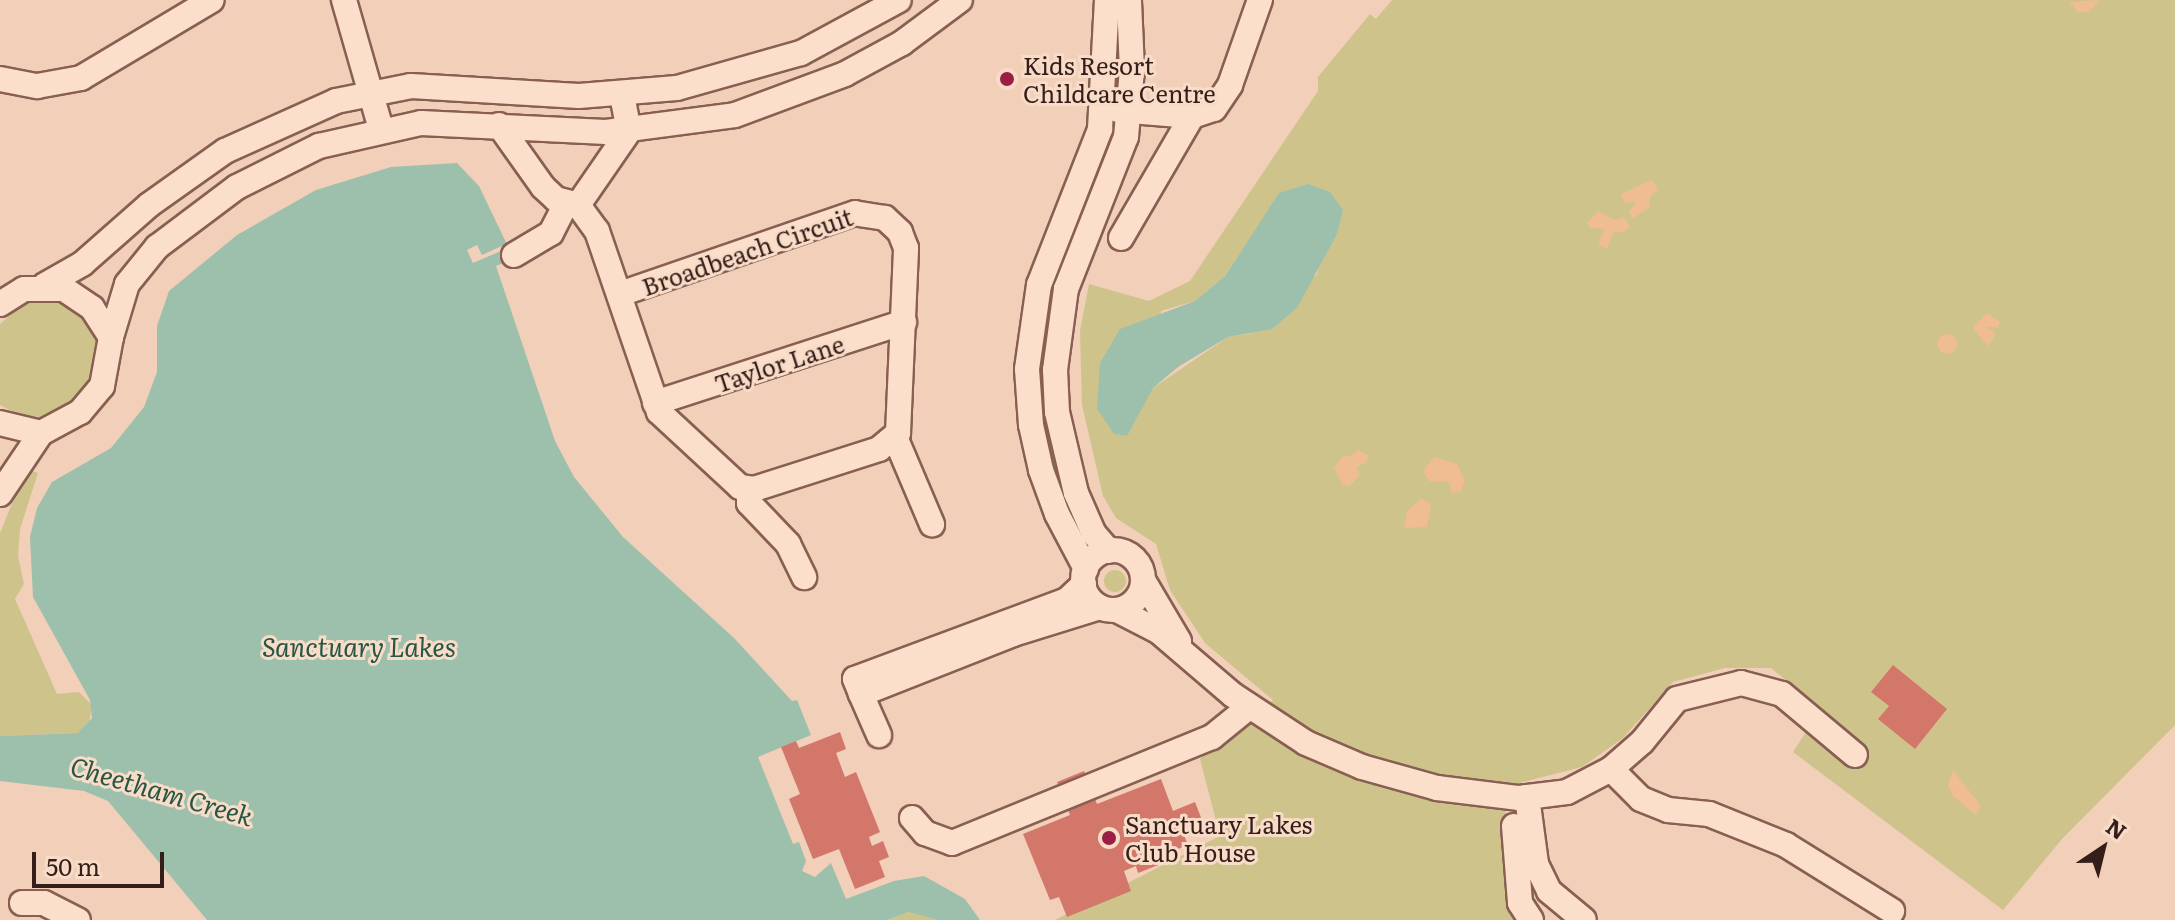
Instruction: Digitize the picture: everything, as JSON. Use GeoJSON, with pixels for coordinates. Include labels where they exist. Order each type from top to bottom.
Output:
{"type":"FeatureCollection","features":[{"type":"Feature","properties":{"kind":"street"},"geometry":{"type":"LineString","coordinates":[[344,0],[381,129]]}},
{"type":"Feature","properties":{"kind":"street"},"geometry":{"type":"LineString","coordinates":[[0,304],[82,264],[149,205],[225,151],[306,111],[369,94],[464,86],[551,95],[622,95],[708,83],[769,65],[828,41],[899,0]]}},
{"type":"Feature","properties":{"kind":"street"},"geometry":{"type":"LineString","coordinates":[[0,494],[41,433],[64,423],[92,400],[108,372],[111,337],[132,275],[173,232],[291,157],[381,129],[462,123],[629,131],[735,115],[811,89],[902,43],[960,0]]}},
{"type":"Feature","properties":{"kind":"street"},"geometry":{"type":"LineString","coordinates":[[1107,0],[1103,110],[1087,171],[1044,269],[1032,322],[1027,369],[1031,425],[1057,514],[1085,576],[1109,608],[1184,650],[1241,701],[1306,743],[1362,767],[1437,788],[1518,798],[1567,792],[1611,769],[1642,742],[1677,699],[1741,683],[1782,694],[1855,755]]}},
{"type":"Feature","properties":{"kind":"street"},"geometry":{"type":"LineString","coordinates":[[1129,0],[1131,109],[1119,160],[1074,267],[1058,328],[1056,398],[1064,447],[1086,519],[1109,551],[1129,555],[1184,650]]}},
{"type":"Feature","properties":{"kind":"street"},"geometry":{"type":"LineString","coordinates":[[1103,110],[1131,109],[1192,116],[1214,109],[1225,96],[1260,0]]}},
{"type":"Feature","properties":{"kind":"street"},"geometry":{"type":"LineString","coordinates":[[0,79],[37,86],[81,78],[202,2]]}},
{"type":"Feature","properties":{"kind":"street"},"geometry":{"type":"LineString","coordinates":[[462,123],[464,86]]}},
{"type":"Feature","properties":{"kind":"street"},"geometry":{"type":"LineString","coordinates":[[514,255],[551,233],[629,131],[622,95]]}},
{"type":"Feature","properties":{"kind":"street"},"geometry":{"type":"LineString","coordinates":[[1121,238],[1192,116]]}},
{"type":"Feature","properties":{"kind":"street","name":"Broadbeach Circuit"},"geometry":{"type":"LineString","coordinates":[[499,125],[533,177],[572,204],[597,231],[655,403],[675,430],[730,479],[749,489],[749,503],[788,544],[804,577]]}},
{"type":"Feature","properties":{"kind":"street","name":"Broadbeach Circuit"},"geometry":{"type":"LineString","coordinates":[[620,294],[870,212],[900,232],[906,248],[901,420],[895,437]]}},
{"type":"Feature","properties":{"kind":"street"},"geometry":{"type":"LineString","coordinates":[[0,277],[81,298],[111,337]]}},
{"type":"Feature","properties":{"kind":"street","name":"Taylor Lane"},"geometry":{"type":"LineString","coordinates":[[655,403],[904,322]]}},
{"type":"Feature","properties":{"kind":"street"},"geometry":{"type":"LineString","coordinates":[[1032,322],[1058,328]]}},
{"type":"Feature","properties":{"kind":"street"},"geometry":{"type":"LineString","coordinates":[[0,423],[41,433]]}},
{"type":"Feature","properties":{"kind":"street"},"geometry":{"type":"LineString","coordinates":[[749,489],[879,449],[895,437],[932,524]]}},
{"type":"Feature","properties":{"kind":"street"},"geometry":{"type":"LineString","coordinates":[[879,735],[855,679],[1067,600],[1109,551]]}},
{"type":"Feature","properties":{"kind":"street"},"geometry":{"type":"LineString","coordinates":[[861,694],[1039,624],[1133,603],[1143,580]]}},
{"type":"Feature","properties":{"kind":"street"},"geometry":{"type":"LineString","coordinates":[[912,818],[925,833],[952,843],[1167,757],[1195,742],[1241,701]]}},
{"type":"Feature","properties":{"kind":"street"},"geometry":{"type":"LineString","coordinates":[[1611,769],[1641,799],[1668,810],[1709,814],[1786,845],[1892,911]]}},
{"type":"Feature","properties":{"kind":"street"},"geometry":{"type":"LineString","coordinates":[[1518,798],[1536,864],[1549,891],[1571,917]]}},
{"type":"Feature","properties":{"kind":"street"},"geometry":{"type":"LineString","coordinates":[[1518,798],[1520,903],[1531,920]]}},
{"type":"Feature","properties":{"kind":"street"},"geometry":{"type":"LineString","coordinates":[[22,903],[44,903],[78,920]]}},
{"type":"Feature","properties":{"kind":"shaded area"},"geometry":{"type":"Polygon","coordinates":[[[1392,0],[2175,0],[2175,725],[2062,839],[2003,910],[1793,752],[1821,709],[1771,668],[1725,668],[1673,682],[1623,738],[1582,767],[1507,786],[1505,821],[1526,920],[1055,920],[1220,836],[1200,759],[1273,700],[1205,643],[1170,590],[1156,544],[1116,518],[1103,496],[1082,405],[1080,331],[1089,284],[1149,301],[1190,281],[1318,91],[1318,77],[1370,14],[1376,19],[1392,0]],[[1337,234],[1248,241],[1225,276],[1195,301],[1161,311],[1153,388],[1228,337],[1252,333],[1317,274],[1323,251],[1337,234]]]}},
{"type":"Feature","properties":{"kind":"shaded area"},"geometry":{"type":"Polygon","coordinates":[[[48,295],[79,305],[98,338],[99,350],[87,384],[71,403],[42,417],[21,416],[0,405],[0,324],[27,301],[48,295]]]}},
{"type":"Feature","properties":{"kind":"shaded area"},"geometry":{"type":"Polygon","coordinates":[[[26,469],[38,473],[20,529],[18,556],[24,584],[15,599],[57,694],[79,692],[92,705],[89,724],[78,733],[0,736],[0,533],[26,469]]]}},
{"type":"Feature","properties":{"kind":"shaded area"},"geometry":{"type":"Polygon","coordinates":[[[1115,570],[1123,573],[1126,581],[1123,589],[1115,592],[1107,589],[1104,581],[1107,573],[1115,570]]]}},
{"type":"Feature","properties":{"kind":"shaded area"},"geometry":{"type":"Polygon","coordinates":[[[909,912],[919,912],[938,920],[887,920],[909,912]]]}},
{"type":"Feature","properties":{"kind":"sand"},"geometry":{"type":"Polygon","coordinates":[[[2099,0],[2089,12],[2078,12],[2069,2],[2099,0]]]}},
{"type":"Feature","properties":{"kind":"sand"},"geometry":{"type":"Polygon","coordinates":[[[1652,180],[1658,190],[1650,197],[1649,208],[1632,219],[1629,211],[1637,202],[1624,203],[1621,194],[1652,180]]]}},
{"type":"Feature","properties":{"kind":"sand"},"geometry":{"type":"Polygon","coordinates":[[[1598,211],[1614,220],[1624,217],[1630,227],[1622,233],[1614,231],[1607,249],[1598,244],[1605,229],[1590,228],[1587,223],[1598,211]]]}},
{"type":"Feature","properties":{"kind":"sand"},"geometry":{"type":"Polygon","coordinates":[[[1987,313],[2000,322],[1998,328],[1985,326],[1996,333],[1988,346],[1973,328],[1987,313]]]}},
{"type":"Feature","properties":{"kind":"sand"},"geometry":{"type":"Polygon","coordinates":[[[1947,334],[1954,337],[1957,344],[1954,351],[1947,354],[1940,351],[1937,344],[1940,337],[1947,334]]]}},
{"type":"Feature","properties":{"kind":"sand"},"geometry":{"type":"Polygon","coordinates":[[[1358,450],[1368,455],[1367,462],[1357,467],[1359,476],[1349,486],[1343,485],[1334,468],[1344,455],[1350,457],[1358,450]]]}},
{"type":"Feature","properties":{"kind":"sand"},"geometry":{"type":"Polygon","coordinates":[[[1434,457],[1457,464],[1465,481],[1461,491],[1452,493],[1449,482],[1429,481],[1423,471],[1434,457]]]}},
{"type":"Feature","properties":{"kind":"sand"},"geometry":{"type":"Polygon","coordinates":[[[1421,499],[1431,504],[1427,527],[1404,528],[1407,511],[1421,499]]]}},
{"type":"Feature","properties":{"kind":"sand"},"geometry":{"type":"Polygon","coordinates":[[[1953,770],[1981,806],[1976,815],[1952,795],[1948,785],[1953,770]]]}},
{"type":"Feature","properties":{"kind":"water","name":"Sanctuary Lakes"},"geometry":{"type":"Polygon","coordinates":[[[457,163],[479,186],[514,259],[496,266],[555,441],[574,477],[623,537],[734,638],[792,701],[797,700],[811,735],[758,757],[793,844],[799,842],[806,861],[802,871],[815,877],[831,863],[846,899],[894,881],[924,876],[965,899],[980,920],[938,920],[909,912],[887,920],[207,920],[108,801],[84,791],[0,781],[0,736],[78,733],[92,718],[90,700],[33,597],[30,537],[37,508],[52,482],[111,448],[144,407],[157,372],[157,326],[169,291],[237,235],[316,190],[391,167],[457,163]]]}},
{"type":"Feature","properties":{"kind":"water"},"geometry":{"type":"Polygon","coordinates":[[[1308,184],[1330,192],[1343,210],[1337,234],[1297,308],[1272,329],[1228,337],[1178,367],[1153,388],[1127,436],[1114,434],[1097,409],[1100,363],[1120,329],[1195,301],[1225,276],[1279,193],[1308,184]]]}},
{"type":"Feature","properties":{"kind":"pier"},"geometry":{"type":"Polygon","coordinates":[[[506,244],[508,248],[473,263],[467,250],[477,245],[482,255],[506,244]]]}},
{"type":"Feature","properties":{"kind":"building"},"geometry":{"type":"Polygon","coordinates":[[[1893,665],[1947,709],[1915,749],[1878,719],[1889,706],[1871,692],[1893,665]]]}},
{"type":"Feature","properties":{"kind":"building"},"geometry":{"type":"Polygon","coordinates":[[[840,732],[846,749],[836,753],[845,777],[856,772],[880,832],[869,837],[872,846],[883,841],[889,857],[879,861],[885,877],[855,889],[839,849],[813,859],[789,799],[800,794],[781,747],[796,741],[799,748],[840,732]]]}},
{"type":"Feature","properties":{"kind":"building","name":"Sanctuary Lakes Club House"},"geometry":{"type":"Polygon","coordinates":[[[1084,771],[1097,804],[1161,779],[1173,811],[1195,802],[1202,820],[1181,828],[1188,845],[1163,855],[1166,862],[1138,873],[1136,866],[1124,871],[1131,891],[1067,917],[1059,897],[1050,900],[1023,834],[1070,815],[1057,782],[1084,771]]]}},
{"type":"Feature","properties":{"kind":"place","name":"Kids Resort Childcare Centre"},"geometry":{"type":"Point","coordinates":[1007,79]}},
{"type":"Feature","properties":{"kind":"place","name":"Sanctuary Lakes Club House"},"geometry":{"type":"Point","coordinates":[1109,838]}},
{"type":"Feature","properties":{"kind":"water label","name":"Cheetham Creek"},"geometry":{"type":"Point","coordinates":[162,790]}}]}
